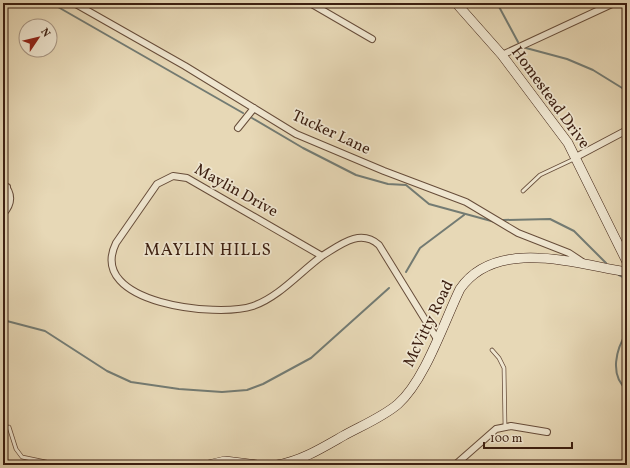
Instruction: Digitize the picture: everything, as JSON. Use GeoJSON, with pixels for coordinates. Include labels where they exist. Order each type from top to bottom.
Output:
{"type":"FeatureCollection","features":[{"type":"Feature","properties":{"kind":"street","name":"Tucker Lane"},"geometry":{"type":"LineString","coordinates":[[74,3],[185,66],[310,140],[384,171],[466,202],[518,233],[569,253],[586,265]]}},
{"type":"Feature","properties":{"kind":"street"},"geometry":{"type":"LineString","coordinates":[[310,3],[372,39]]}},
{"type":"Feature","properties":{"kind":"street","name":"Homestead Drive"},"geometry":{"type":"LineString","coordinates":[[456,3],[502,55],[537,101],[576,157],[611,234],[627,262]]}},
{"type":"Feature","properties":{"kind":"street"},"geometry":{"type":"LineString","coordinates":[[502,55],[614,3]]}},
{"type":"Feature","properties":{"kind":"street"},"geometry":{"type":"LineString","coordinates":[[238,128],[254,108]]}},
{"type":"Feature","properties":{"kind":"street"},"geometry":{"type":"LineString","coordinates":[[576,157],[627,130]]}},
{"type":"Feature","properties":{"kind":"street","name":"Maylin Drive"},"geometry":{"type":"LineString","coordinates":[[322,256],[187,178],[173,176],[157,184],[142,204],[116,242],[112,254],[112,260],[118,276],[143,296],[164,303],[225,310],[244,309],[264,301],[322,256],[353,239],[364,237],[379,245],[437,339]]}},
{"type":"Feature","properties":{"kind":"street"},"geometry":{"type":"LineString","coordinates":[[3,196],[6,192],[5,185]]}},
{"type":"Feature","properties":{"kind":"street"},"geometry":{"type":"LineString","coordinates":[[3,214],[8,209],[11,199],[5,185]]}},
{"type":"Feature","properties":{"kind":"street","name":"McVitty Road"},"geometry":{"type":"LineString","coordinates":[[277,465],[295,461],[311,453],[398,404],[413,388],[465,282],[473,274],[488,265],[509,259],[530,258],[627,272]]}},
{"type":"Feature","properties":{"kind":"street"},"geometry":{"type":"LineString","coordinates":[[455,465],[490,432],[505,426],[547,432]]}},
{"type":"Feature","properties":{"kind":"street"},"geometry":{"type":"LineString","coordinates":[[208,465],[226,461],[257,465]]}},
{"type":"Feature","properties":{"kind":"lane"},"geometry":{"type":"LineString","coordinates":[[524,191],[540,175],[576,157]]}},
{"type":"Feature","properties":{"kind":"lane"},"geometry":{"type":"LineString","coordinates":[[492,350],[499,358],[504,368],[505,426]]}},
{"type":"Feature","properties":{"kind":"lane"},"geometry":{"type":"LineString","coordinates":[[9,427],[16,449],[22,456],[60,465]]}},
{"type":"Feature","properties":{"kind":"waterway"},"geometry":{"type":"LineString","coordinates":[[51,3],[243,113]]}},
{"type":"Feature","properties":{"kind":"waterway"},"geometry":{"type":"LineString","coordinates":[[497,3],[518,42]]}},
{"type":"Feature","properties":{"kind":"waterway"},"geometry":{"type":"LineString","coordinates":[[526,48],[567,59],[593,70],[627,91]]}},
{"type":"Feature","properties":{"kind":"waterway"},"geometry":{"type":"LineString","coordinates":[[252,118],[303,148],[356,175],[388,184],[406,185],[429,204],[495,222]]}},
{"type":"Feature","properties":{"kind":"waterway"},"geometry":{"type":"LineString","coordinates":[[406,272],[420,248],[464,215]]}},
{"type":"Feature","properties":{"kind":"waterway"},"geometry":{"type":"LineString","coordinates":[[503,220],[550,219],[574,231],[606,263]]}},
{"type":"Feature","properties":{"kind":"waterway"},"geometry":{"type":"LineString","coordinates":[[619,275],[627,279]]}},
{"type":"Feature","properties":{"kind":"waterway"},"geometry":{"type":"LineString","coordinates":[[3,320],[45,331],[107,371],[131,382],[179,389],[222,392],[247,390],[263,384],[311,358],[389,288]]}},
{"type":"Feature","properties":{"kind":"waterway"},"geometry":{"type":"LineString","coordinates":[[627,332],[617,354],[616,362],[618,377],[621,384],[627,390]]}},
{"type":"Feature","properties":{"kind":"district","name":"MAYLIN HILLS"},"geometry":{"type":"Point","coordinates":[208,250]}}]}
